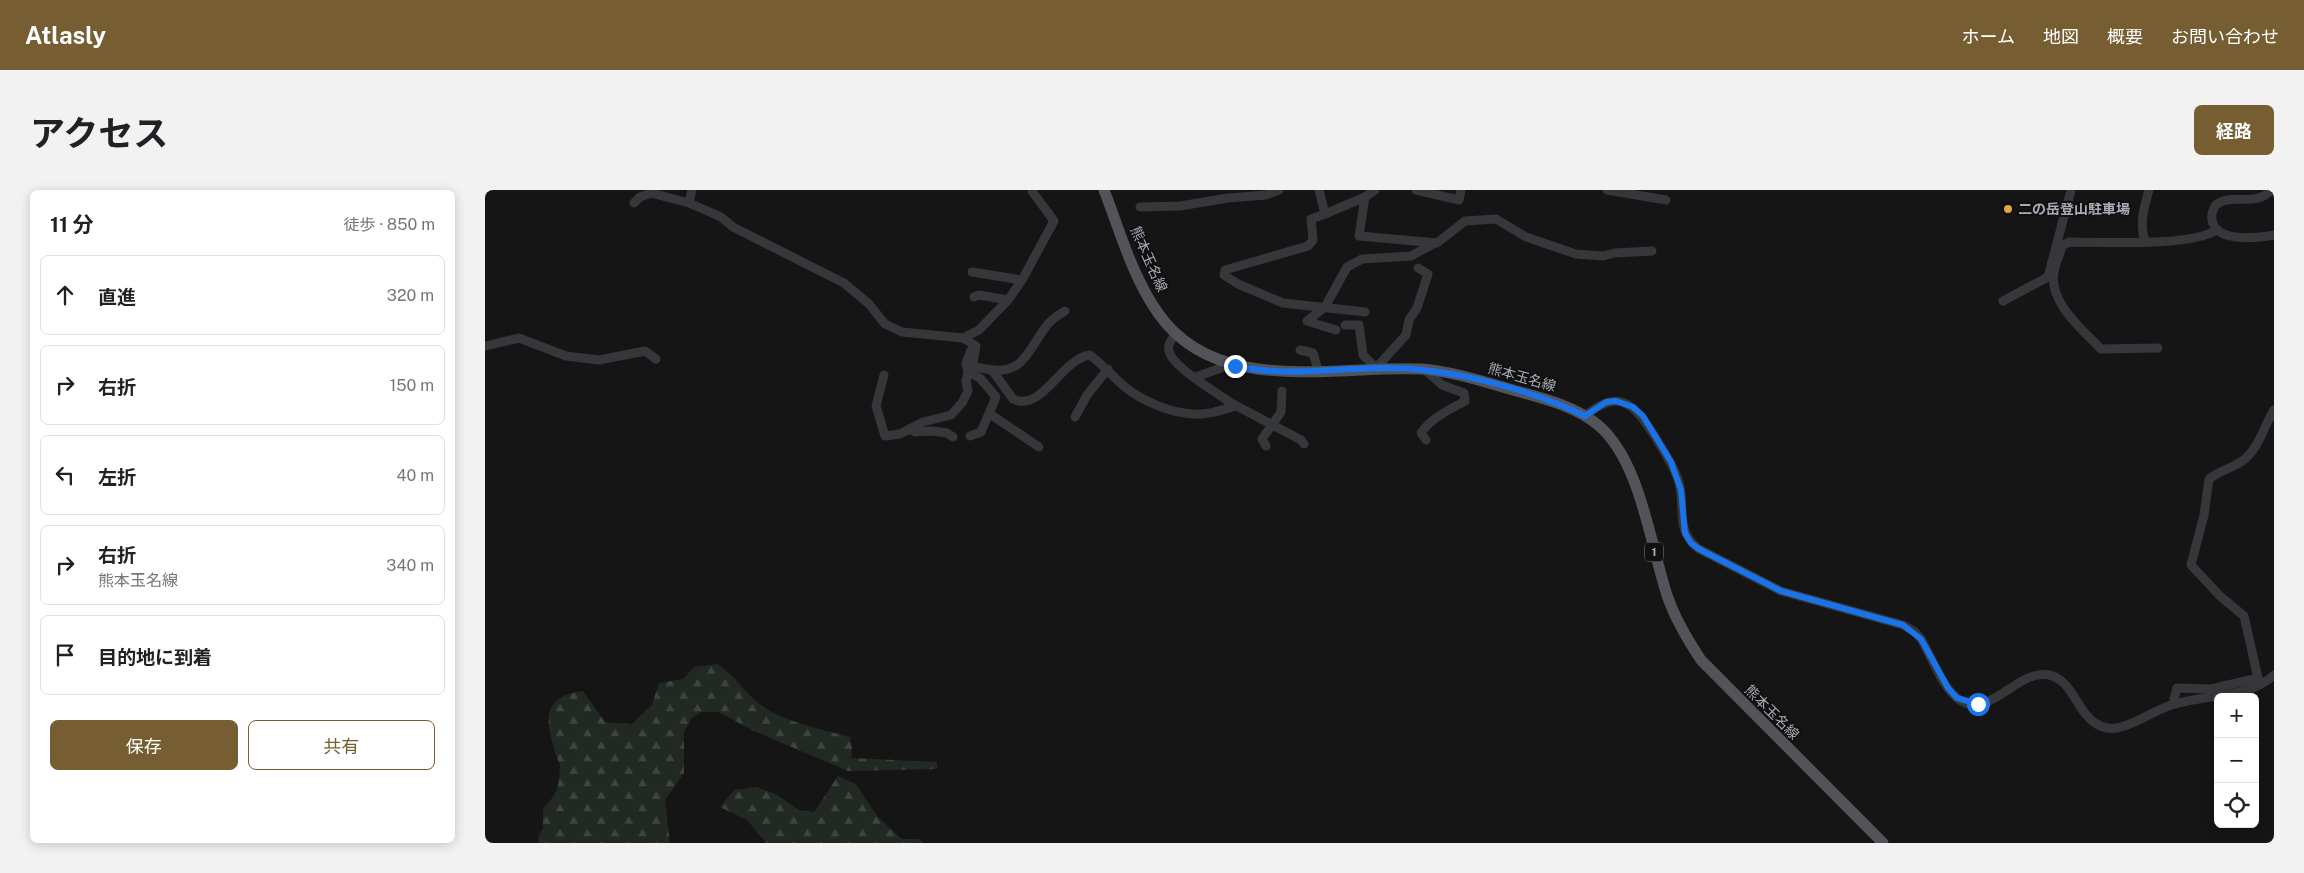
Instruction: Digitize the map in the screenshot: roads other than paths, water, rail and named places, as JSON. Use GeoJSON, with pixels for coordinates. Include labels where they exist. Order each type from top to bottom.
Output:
{"type":"FeatureCollection","features":[{"type":"Feature","properties":{"kind":"main road","name":"熊本玉名線"},"geometry":{"type":"LineString","coordinates":[[1104,190],[1145,292],[1175,334],[1202,353],[1231,364],[1263,370],[1424,369],[1479,380],[1558,403],[1585,416],[1613,439],[1626,462],[1679,627],[1701,660],[1748,710],[1883,843]]}},
{"type":"Feature","properties":{"kind":"street"},"geometry":{"type":"LineString","coordinates":[[689,203],[692,190]]}},
{"type":"Feature","properties":{"kind":"street"},"geometry":{"type":"LineString","coordinates":[[1140,207],[1180,206],[1279,190]]}},
{"type":"Feature","properties":{"kind":"street"},"geometry":{"type":"LineString","coordinates":[[1319,190],[1325,214]]}},
{"type":"Feature","properties":{"kind":"street"},"geometry":{"type":"LineString","coordinates":[[1365,312],[1283,303],[1238,284],[1224,275],[1225,270],[1308,246],[1313,240],[1311,219],[1365,197],[1375,190]]}},
{"type":"Feature","properties":{"kind":"street"},"geometry":{"type":"LineString","coordinates":[[1423,191],[1459,200],[1461,190]]}},
{"type":"Feature","properties":{"kind":"street"},"geometry":{"type":"LineString","coordinates":[[1607,190],[1666,200]]}},
{"type":"Feature","properties":{"kind":"street"},"geometry":{"type":"LineString","coordinates":[[2003,301],[2048,277],[2071,190]]}},
{"type":"Feature","properties":{"kind":"street"},"geometry":{"type":"LineString","coordinates":[[2145,241],[2142,226],[2143,207],[2149,190]]}},
{"type":"Feature","properties":{"kind":"street"},"geometry":{"type":"LineString","coordinates":[[2271,190],[2259,199],[2223,201],[2215,205],[2211,213],[2217,230],[2227,236],[2274,235]]}},
{"type":"Feature","properties":{"kind":"street"},"geometry":{"type":"LineString","coordinates":[[634,204],[650,191],[689,203],[721,217],[733,227],[844,283],[869,304],[885,324],[910,333],[963,338],[976,346],[973,363],[975,367],[992,370],[1012,368],[1022,363],[1050,322],[1065,310]]}},
{"type":"Feature","properties":{"kind":"street"},"geometry":{"type":"LineString","coordinates":[[963,338],[979,330],[1009,300],[1054,221],[1032,191]]}},
{"type":"Feature","properties":{"kind":"street"},"geometry":{"type":"LineString","coordinates":[[1365,197],[1359,236],[1437,243]]}},
{"type":"Feature","properties":{"kind":"street"},"geometry":{"type":"LineString","coordinates":[[1336,330],[1307,321],[1325,308],[1347,267],[1362,258],[1411,256],[1437,243],[1465,221],[1496,219],[1526,237],[1576,254],[1603,256],[1615,253],[1652,251]]}},
{"type":"Feature","properties":{"kind":"street"},"geometry":{"type":"LineString","coordinates":[[2158,348],[2101,349],[2066,312],[2060,302],[2053,278],[2065,244],[2188,240],[2208,236],[2217,230]]}},
{"type":"Feature","properties":{"kind":"street"},"geometry":{"type":"LineString","coordinates":[[1345,325],[1359,324],[1363,355],[1376,368],[1406,335],[1409,320],[1417,308],[1428,274],[1418,268]]}},
{"type":"Feature","properties":{"kind":"street"},"geometry":{"type":"LineString","coordinates":[[972,272],[1022,280]]}},
{"type":"Feature","properties":{"kind":"street"},"geometry":{"type":"LineString","coordinates":[[974,297],[979,295],[1009,300]]}},
{"type":"Feature","properties":{"kind":"street"},"geometry":{"type":"LineString","coordinates":[[1175,334],[1169,344],[1169,353],[1177,364],[1231,403],[1273,424],[1304,444]]}},
{"type":"Feature","properties":{"kind":"street"},"geometry":{"type":"LineString","coordinates":[[485,346],[519,338],[566,356],[599,360],[645,351],[655,359]]}},
{"type":"Feature","properties":{"kind":"street"},"geometry":{"type":"LineString","coordinates":[[884,375],[876,406],[885,436],[900,434],[923,422],[951,415],[962,403],[968,391],[966,363],[971,344]]}},
{"type":"Feature","properties":{"kind":"street"},"geometry":{"type":"LineString","coordinates":[[1299,350],[1313,353],[1318,370]]}},
{"type":"Feature","properties":{"kind":"street"},"geometry":{"type":"LineString","coordinates":[[992,370],[1013,399],[1025,402],[1035,399],[1073,361],[1081,356],[1090,355],[1126,388],[1147,400],[1172,410],[1193,414],[1211,413],[1231,407],[1231,403]]}},
{"type":"Feature","properties":{"kind":"street"},"geometry":{"type":"LineString","coordinates":[[1196,377],[1231,364]]}},
{"type":"Feature","properties":{"kind":"street"},"geometry":{"type":"LineString","coordinates":[[1075,417],[1087,395],[1107,369]]}},
{"type":"Feature","properties":{"kind":"street"},"geometry":{"type":"LineString","coordinates":[[1424,369],[1442,385],[1464,393],[1465,401],[1445,412],[1425,428],[1421,433],[1426,440]]}},
{"type":"Feature","properties":{"kind":"street"},"geometry":{"type":"LineString","coordinates":[[968,372],[980,378],[996,397],[981,432],[970,436]]}},
{"type":"Feature","properties":{"kind":"street"},"geometry":{"type":"LineString","coordinates":[[1266,446],[1262,439],[1281,412],[1282,391]]}},
{"type":"Feature","properties":{"kind":"street"},"geometry":{"type":"LineString","coordinates":[[1585,416],[1606,402],[1616,401],[1633,407],[1643,416],[1671,462],[1681,490],[1685,533],[1695,546],[1711,557],[1781,591],[1903,625],[1921,639],[1948,688],[1957,698],[1965,703],[1986,703],[1999,697],[2024,678],[2035,674],[2058,678],[2067,686],[2084,713],[2095,723],[2108,728],[2120,728],[2176,704],[2251,690],[2274,676]]}},
{"type":"Feature","properties":{"kind":"street"},"geometry":{"type":"LineString","coordinates":[[2176,704],[2174,698],[2177,688],[2211,689],[2258,678],[2244,616],[2220,596],[2191,565],[2204,515],[2209,479],[2217,472],[2245,460],[2255,447],[2274,410]]}},
{"type":"Feature","properties":{"kind":"street"},"geometry":{"type":"LineString","coordinates":[[990,414],[1039,447]]}},
{"type":"Feature","properties":{"kind":"street"},"geometry":{"type":"LineString","coordinates":[[910,429],[915,432],[947,433],[953,437]]}},
{"type":"Feature","properties":{"kind":"place","name":"二の岳登山駐車場"},"geometry":{"type":"Point","coordinates":[2008,209]}}]}
